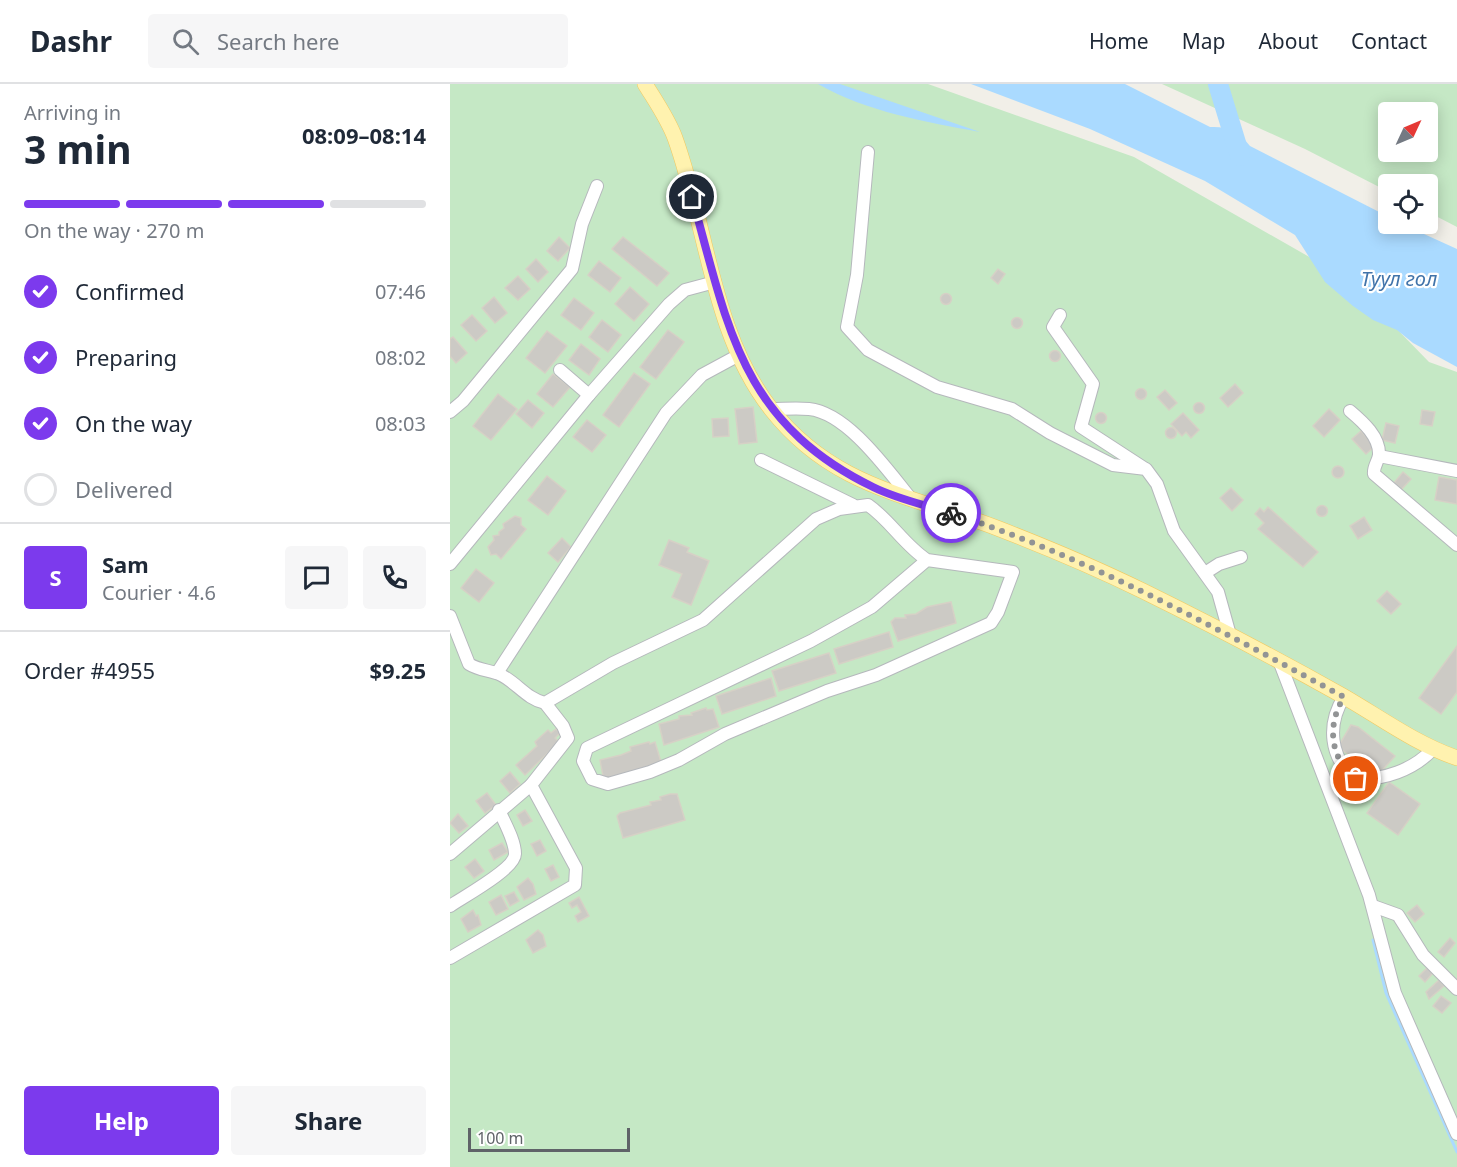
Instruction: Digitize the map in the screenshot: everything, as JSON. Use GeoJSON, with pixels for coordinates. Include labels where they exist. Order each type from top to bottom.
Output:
{"type":"FeatureCollection","features":[{"type":"Feature","properties":{"kind":"main road"},"geometry":{"type":"LineString","coordinates":[[645,84],[675,139],[715,282],[739,355],[771,410],[812,449],[837,468],[875,488],[1016,537],[1140,589],[1344,697],[1432,750],[1457,758]]}},
{"type":"Feature","properties":{"kind":"street"},"geometry":{"type":"LineString","coordinates":[[868,152],[857,275],[847,327],[855,339],[868,350],[937,387],[1012,409],[1050,433],[1113,465],[1146,469]]}},
{"type":"Feature","properties":{"kind":"street"},"geometry":{"type":"LineString","coordinates":[[450,412],[463,401],[572,268],[582,224],[597,186]]}},
{"type":"Feature","properties":{"kind":"street"},"geometry":{"type":"LineString","coordinates":[[450,564],[589,395],[669,304],[685,290],[715,282]]}},
{"type":"Feature","properties":{"kind":"street"},"geometry":{"type":"LineString","coordinates":[[1060,315],[1053,327],[1093,384],[1081,427],[1146,469],[1157,484],[1174,531],[1205,573],[1223,604],[1230,635]]}},
{"type":"Feature","properties":{"kind":"street"},"geometry":{"type":"LineString","coordinates":[[497,673],[666,413],[702,375],[739,355]]}},
{"type":"Feature","properties":{"kind":"street"},"geometry":{"type":"LineString","coordinates":[[560,370],[589,395]]}},
{"type":"Feature","properties":{"kind":"street"},"geometry":{"type":"LineString","coordinates":[[771,410],[810,409],[838,422],[864,444],[912,501]]}},
{"type":"Feature","properties":{"kind":"street"},"geometry":{"type":"LineString","coordinates":[[1350,411],[1373,435],[1379,456],[1374,474],[1457,544]]}},
{"type":"Feature","properties":{"kind":"street"},"geometry":{"type":"LineString","coordinates":[[1379,456],[1457,471]]}},
{"type":"Feature","properties":{"kind":"street"},"geometry":{"type":"LineString","coordinates":[[760,460],[853,505]]}},
{"type":"Feature","properties":{"kind":"street"},"geometry":{"type":"LineString","coordinates":[[868,505],[875,488]]}},
{"type":"Feature","properties":{"kind":"street"},"geometry":{"type":"LineString","coordinates":[[545,703],[613,663],[703,620],[816,519],[853,505],[868,505],[916,553],[927,560],[1013,572],[998,612],[991,622],[876,675],[827,691],[725,734],[650,772],[608,784],[592,779],[583,761],[587,748],[811,641],[872,607],[927,560]]}},
{"type":"Feature","properties":{"kind":"street"},"geometry":{"type":"LineString","coordinates":[[1205,573],[1219,564],[1241,557]]}},
{"type":"Feature","properties":{"kind":"street"},"geometry":{"type":"LineString","coordinates":[[450,616],[469,664],[487,672],[497,673],[535,700],[545,703],[563,726],[568,738],[531,785],[450,854]]}},
{"type":"Feature","properties":{"kind":"street"},"geometry":{"type":"LineString","coordinates":[[1280,663],[1373,906],[1395,993],[1457,1134]]}},
{"type":"Feature","properties":{"kind":"street"},"geometry":{"type":"LineString","coordinates":[[1344,697],[1336,709],[1332,727],[1334,745],[1340,763],[1356,779],[1374,779],[1401,770],[1419,763],[1432,750]]}},
{"type":"Feature","properties":{"kind":"street"},"geometry":{"type":"LineString","coordinates":[[450,958],[575,885],[576,868],[562,846],[531,785]]}},
{"type":"Feature","properties":{"kind":"street"},"geometry":{"type":"LineString","coordinates":[[450,906],[502,871],[514,858],[515,850],[499,810]]}},
{"type":"Feature","properties":{"kind":"street"},"geometry":{"type":"LineString","coordinates":[[1373,906],[1398,915],[1423,955],[1457,989]]}},
{"type":"Feature","properties":{"kind":"green space"},"geometry":{"type":"Polygon","coordinates":[[[450,84],[928,84],[1134,157],[1348,279],[1429,362],[1457,372],[1457,1167],[450,1167],[450,84]]]}},
{"type":"Feature","properties":{"kind":"green space"},"geometry":{"type":"Polygon","coordinates":[[[1162,84],[1457,84],[1457,227],[1438,217],[1438,174],[1378,174],[1378,186],[1305,149],[1162,84]]]}},
{"type":"Feature","properties":{"kind":"water"},"geometry":{"type":"Polygon","coordinates":[[[818,84],[840,84],[980,132],[918,120],[877,109],[818,84]]]}},
{"type":"Feature","properties":{"kind":"water","name":"Туул гол"},"geometry":{"type":"Polygon","coordinates":[[[971,84],[1125,84],[1210,127],[1233,131],[1250,146],[1378,211],[1378,234],[1424,234],[1457,249],[1457,367],[1413,343],[1397,330],[1373,320],[1353,306],[1325,282],[1295,235],[1205,181],[1090,129],[971,84]]]}},
{"type":"Feature","properties":{"kind":"building"},"geometry":{"type":"Polygon","coordinates":[[[559,237],[570,248],[558,261],[547,251],[559,237]]]}},
{"type":"Feature","properties":{"kind":"building"},"geometry":{"type":"Polygon","coordinates":[[[623,237],[669,273],[657,286],[612,249],[623,237]]]}},
{"type":"Feature","properties":{"kind":"building"},"geometry":{"type":"Polygon","coordinates":[[[536,259],[548,272],[538,282],[526,269],[536,259]]]}},
{"type":"Feature","properties":{"kind":"building"},"geometry":{"type":"Polygon","coordinates":[[[599,261],[621,278],[610,292],[588,275],[599,261]]]}},
{"type":"Feature","properties":{"kind":"building"},"geometry":{"type":"Polygon","coordinates":[[[998,269],[1005,274],[998,284],[991,278],[998,269]]]}},
{"type":"Feature","properties":{"kind":"building"},"geometry":{"type":"Polygon","coordinates":[[[518,276],[530,289],[518,300],[505,288],[518,276]]]}},
{"type":"Feature","properties":{"kind":"building"},"geometry":{"type":"Polygon","coordinates":[[[630,287],[649,304],[634,321],[615,304],[630,287]]]}},
{"type":"Feature","properties":{"kind":"building"},"geometry":{"type":"Polygon","coordinates":[[[946,293],[952,299],[946,305],[940,299],[946,293]]]}},
{"type":"Feature","properties":{"kind":"building"},"geometry":{"type":"Polygon","coordinates":[[[494,297],[507,313],[495,323],[482,308],[494,297]]]}},
{"type":"Feature","properties":{"kind":"building"},"geometry":{"type":"Polygon","coordinates":[[[574,298],[594,313],[581,330],[561,315],[574,298]]]}},
{"type":"Feature","properties":{"kind":"building"},"geometry":{"type":"Polygon","coordinates":[[[472,315],[487,331],[476,341],[461,325],[472,315]]]}},
{"type":"Feature","properties":{"kind":"building"},"geometry":{"type":"Polygon","coordinates":[[[1017,317],[1023,323],[1017,329],[1011,323],[1017,317]]]}},
{"type":"Feature","properties":{"kind":"building"},"geometry":{"type":"Polygon","coordinates":[[[602,320],[621,335],[608,352],[589,337],[602,320]]]}},
{"type":"Feature","properties":{"kind":"building"},"geometry":{"type":"Polygon","coordinates":[[[668,330],[684,342],[656,379],[640,367],[668,330]]]}},
{"type":"Feature","properties":{"kind":"building"},"geometry":{"type":"Polygon","coordinates":[[[547,331],[567,346],[545,373],[526,358],[547,331]]]}},
{"type":"Feature","properties":{"kind":"building"},"geometry":{"type":"Polygon","coordinates":[[[453,337],[467,353],[456,363],[450,356],[450,339],[453,337]]]}},
{"type":"Feature","properties":{"kind":"building"},"geometry":{"type":"Polygon","coordinates":[[[581,344],[600,359],[589,375],[569,360],[581,344]]]}},
{"type":"Feature","properties":{"kind":"building"},"geometry":{"type":"Polygon","coordinates":[[[1055,350],[1061,356],[1055,362],[1049,356],[1055,350]]]}},
{"type":"Feature","properties":{"kind":"building"},"geometry":{"type":"Polygon","coordinates":[[[634,373],[650,384],[619,427],[603,415],[634,373]]]}},
{"type":"Feature","properties":{"kind":"building"},"geometry":{"type":"Polygon","coordinates":[[[553,374],[570,387],[553,407],[537,394],[553,374]]]}},
{"type":"Feature","properties":{"kind":"building"},"geometry":{"type":"Polygon","coordinates":[[[1235,384],[1243,393],[1228,407],[1220,398],[1235,384]]]}},
{"type":"Feature","properties":{"kind":"building"},"geometry":{"type":"Polygon","coordinates":[[[1141,389],[1145,390],[1145,398],[1141,399],[1137,398],[1136,394],[1137,390],[1141,389]]]}},
{"type":"Feature","properties":{"kind":"building"},"geometry":{"type":"Polygon","coordinates":[[[1165,390],[1177,403],[1169,410],[1157,397],[1165,390]]]}},
{"type":"Feature","properties":{"kind":"building"},"geometry":{"type":"Polygon","coordinates":[[[498,394],[517,409],[491,440],[473,426],[498,394]]]}},
{"type":"Feature","properties":{"kind":"building"},"geometry":{"type":"Polygon","coordinates":[[[528,400],[544,413],[532,428],[516,414],[528,400]]]}},
{"type":"Feature","properties":{"kind":"building"},"geometry":{"type":"Polygon","coordinates":[[[1199,403],[1203,404],[1203,412],[1199,413],[1195,412],[1194,408],[1195,404],[1199,403]]]}},
{"type":"Feature","properties":{"kind":"building"},"geometry":{"type":"Polygon","coordinates":[[[753,407],[757,442],[739,444],[735,409],[753,407]]]}},
{"type":"Feature","properties":{"kind":"building"},"geometry":{"type":"Polygon","coordinates":[[[1329,409],[1340,420],[1324,437],[1313,426],[1329,409]]]}},
{"type":"Feature","properties":{"kind":"building"},"geometry":{"type":"Polygon","coordinates":[[[1422,410],[1435,412],[1432,426],[1420,424],[1422,410]]]}},
{"type":"Feature","properties":{"kind":"building"},"geometry":{"type":"Polygon","coordinates":[[[1101,412],[1107,418],[1101,424],[1095,418],[1101,412]]]}},
{"type":"Feature","properties":{"kind":"building"},"geometry":{"type":"Polygon","coordinates":[[[1183,413],[1199,430],[1191,438],[1186,432],[1182,436],[1171,424],[1183,413]]]}},
{"type":"Feature","properties":{"kind":"building"},"geometry":{"type":"Polygon","coordinates":[[[728,418],[729,436],[713,437],[712,419],[728,418]]]}},
{"type":"Feature","properties":{"kind":"building"},"geometry":{"type":"Polygon","coordinates":[[[587,420],[606,435],[592,452],[573,437],[587,420]]]}},
{"type":"Feature","properties":{"kind":"building"},"geometry":{"type":"Polygon","coordinates":[[[1386,423],[1399,426],[1395,443],[1382,440],[1386,423]]]}},
{"type":"Feature","properties":{"kind":"building"},"geometry":{"type":"Polygon","coordinates":[[[1171,428],[1175,429],[1175,437],[1171,438],[1167,437],[1166,433],[1167,429],[1171,428]]]}},
{"type":"Feature","properties":{"kind":"building"},"geometry":{"type":"Polygon","coordinates":[[[1361,431],[1375,446],[1366,454],[1352,439],[1361,431]]]}},
{"type":"Feature","properties":{"kind":"building"},"geometry":{"type":"Polygon","coordinates":[[[1338,466],[1344,472],[1338,478],[1332,472],[1338,466]]]}},
{"type":"Feature","properties":{"kind":"building"},"geometry":{"type":"Polygon","coordinates":[[[1403,472],[1411,479],[1401,490],[1393,484],[1403,472]]]}},
{"type":"Feature","properties":{"kind":"building"},"geometry":{"type":"Polygon","coordinates":[[[547,476],[566,491],[548,515],[528,500],[547,476]]]}},
{"type":"Feature","properties":{"kind":"building"},"geometry":{"type":"Polygon","coordinates":[[[1439,477],[1457,480],[1457,504],[1435,500],[1439,477]]]}},
{"type":"Feature","properties":{"kind":"building"},"geometry":{"type":"Polygon","coordinates":[[[1231,488],[1243,500],[1232,511],[1220,498],[1231,488]]]}},
{"type":"Feature","properties":{"kind":"building"},"geometry":{"type":"Polygon","coordinates":[[[1322,506],[1326,507],[1326,515],[1322,516],[1318,515],[1317,511],[1318,507],[1322,506]]]}},
{"type":"Feature","properties":{"kind":"building"},"geometry":{"type":"Polygon","coordinates":[[[1268,507],[1318,552],[1303,567],[1258,529],[1264,523],[1255,514],[1260,508],[1264,512],[1268,507]]]}},
{"type":"Feature","properties":{"kind":"building"},"geometry":{"type":"Polygon","coordinates":[[[515,516],[521,518],[521,525],[526,529],[501,559],[496,554],[491,555],[488,547],[494,540],[493,536],[499,535],[504,528],[503,524],[515,516]]]}},
{"type":"Feature","properties":{"kind":"building"},"geometry":{"type":"Polygon","coordinates":[[[1364,517],[1372,530],[1358,539],[1350,526],[1364,517]]]}},
{"type":"Feature","properties":{"kind":"building"},"geometry":{"type":"Polygon","coordinates":[[[562,538],[571,547],[558,562],[548,553],[562,538]]]}},
{"type":"Feature","properties":{"kind":"building"},"geometry":{"type":"Polygon","coordinates":[[[669,540],[689,548],[687,552],[709,561],[691,605],[672,597],[682,574],[659,565],[669,540]]]}},
{"type":"Feature","properties":{"kind":"building"},"geometry":{"type":"Polygon","coordinates":[[[476,569],[494,583],[479,602],[461,588],[476,569]]]}},
{"type":"Feature","properties":{"kind":"building"},"geometry":{"type":"Polygon","coordinates":[[[1387,591],[1401,604],[1391,614],[1377,601],[1387,591]]]}},
{"type":"Feature","properties":{"kind":"building"},"geometry":{"type":"Polygon","coordinates":[[[951,602],[956,623],[898,641],[891,622],[895,618],[906,618],[905,615],[916,614],[927,607],[951,602]]]}},
{"type":"Feature","properties":{"kind":"building"},"geometry":{"type":"Polygon","coordinates":[[[889,632],[893,647],[839,664],[834,649],[889,632]]]}},
{"type":"Feature","properties":{"kind":"building"},"geometry":{"type":"Polygon","coordinates":[[[1457,646],[1457,692],[1441,714],[1419,698],[1457,646]]]}},
{"type":"Feature","properties":{"kind":"building"},"geometry":{"type":"Polygon","coordinates":[[[829,653],[836,673],[779,691],[772,671],[829,653]]]}},
{"type":"Feature","properties":{"kind":"building"},"geometry":{"type":"Polygon","coordinates":[[[771,678],[776,696],[722,714],[716,696],[771,678]]]}},
{"type":"Feature","properties":{"kind":"building"},"geometry":{"type":"Polygon","coordinates":[[[706,708],[707,710],[713,709],[719,727],[664,745],[659,724],[679,719],[679,716],[692,715],[691,713],[706,708]]]}},
{"type":"Feature","properties":{"kind":"building"},"geometry":{"type":"Polygon","coordinates":[[[1351,725],[1358,727],[1395,756],[1378,775],[1338,747],[1351,725]]]}},
{"type":"Feature","properties":{"kind":"building"},"geometry":{"type":"Polygon","coordinates":[[[556,729],[560,733],[555,738],[559,742],[525,775],[516,765],[537,746],[535,742],[548,730],[551,733],[556,729]]]}},
{"type":"Feature","properties":{"kind":"building"},"geometry":{"type":"Polygon","coordinates":[[[649,742],[650,744],[655,742],[661,762],[604,781],[600,760],[621,755],[631,751],[630,747],[649,742]]]}},
{"type":"Feature","properties":{"kind":"building"},"geometry":{"type":"Polygon","coordinates":[[[510,772],[520,784],[510,793],[500,781],[510,772]]]}},
{"type":"Feature","properties":{"kind":"building"},"geometry":{"type":"Polygon","coordinates":[[[1389,782],[1420,804],[1398,835],[1367,813],[1389,782]]]}},
{"type":"Feature","properties":{"kind":"building"},"geometry":{"type":"Polygon","coordinates":[[[487,793],[496,805],[485,813],[476,801],[487,793]]]}},
{"type":"Feature","properties":{"kind":"building"},"geometry":{"type":"Polygon","coordinates":[[[677,794],[685,820],[623,838],[617,816],[620,813],[651,805],[650,802],[661,800],[660,797],[677,794]]]}},
{"type":"Feature","properties":{"kind":"building"},"geometry":{"type":"Polygon","coordinates":[[[525,810],[532,821],[523,826],[517,815],[525,810]]]}},
{"type":"Feature","properties":{"kind":"building"},"geometry":{"type":"Polygon","coordinates":[[[458,814],[468,826],[459,833],[450,823],[458,814]]]}},
{"type":"Feature","properties":{"kind":"building"},"geometry":{"type":"Polygon","coordinates":[[[540,840],[546,851],[537,856],[531,844],[540,840]]]}},
{"type":"Feature","properties":{"kind":"building"},"geometry":{"type":"Polygon","coordinates":[[[502,843],[508,852],[494,860],[489,850],[502,843]]]}},
{"type":"Feature","properties":{"kind":"building"},"geometry":{"type":"Polygon","coordinates":[[[475,859],[484,871],[474,878],[465,867],[475,859]]]}},
{"type":"Feature","properties":{"kind":"building"},"geometry":{"type":"Polygon","coordinates":[[[553,865],[559,877],[551,881],[545,869],[553,865]]]}},
{"type":"Feature","properties":{"kind":"building"},"geometry":{"type":"Polygon","coordinates":[[[528,878],[536,894],[524,900],[517,887],[528,878]]]}},
{"type":"Feature","properties":{"kind":"building"},"geometry":{"type":"Polygon","coordinates":[[[514,892],[519,901],[510,906],[505,896],[514,892]]]}},
{"type":"Feature","properties":{"kind":"building"},"geometry":{"type":"Polygon","coordinates":[[[501,895],[508,909],[496,915],[489,902],[501,895]]]}},
{"type":"Feature","properties":{"kind":"building"},"geometry":{"type":"Polygon","coordinates":[[[579,897],[589,916],[578,922],[575,916],[581,912],[577,905],[572,908],[569,903],[579,897]]]}},
{"type":"Feature","properties":{"kind":"building"},"geometry":{"type":"Polygon","coordinates":[[[1417,905],[1424,914],[1415,922],[1407,913],[1417,905]]]}},
{"type":"Feature","properties":{"kind":"building"},"geometry":{"type":"Polygon","coordinates":[[[473,910],[476,916],[478,915],[481,925],[468,932],[461,919],[473,910]]]}},
{"type":"Feature","properties":{"kind":"building"},"geometry":{"type":"Polygon","coordinates":[[[538,930],[543,935],[546,946],[533,953],[526,940],[538,930]]]}},
{"type":"Feature","properties":{"kind":"building"},"geometry":{"type":"Polygon","coordinates":[[[1450,938],[1455,943],[1444,957],[1438,952],[1450,938]]]}},
{"type":"Feature","properties":{"kind":"building"},"geometry":{"type":"Polygon","coordinates":[[[1427,968],[1433,973],[1425,982],[1419,976],[1427,968]]]}},
{"type":"Feature","properties":{"kind":"building"},"geometry":{"type":"Polygon","coordinates":[[[1439,980],[1444,986],[1429,999],[1426,992],[1439,980]]]}},
{"type":"Feature","properties":{"kind":"building"},"geometry":{"type":"Polygon","coordinates":[[[1441,996],[1451,1003],[1442,1013],[1433,1006],[1441,996]]]}},
{"type":"Feature","properties":{"kind":"waterway","name":"Туул гол"},"geometry":{"type":"LineString","coordinates":[[1218,84],[1240,156]]}},
{"type":"Feature","properties":{"kind":"waterway"},"geometry":{"type":"LineString","coordinates":[[1373,940],[1386,993],[1457,1152]]}},
{"type":"Feature","properties":{"kind":"way so far"},"geometry":{"type":"LineString","coordinates":[[951,513],[996,528],[1140,589],[1344,697],[1336,709],[1332,727],[1334,745],[1340,763],[1356,779]]}},
{"type":"Feature","properties":{"kind":"route"},"geometry":{"type":"LineString","coordinates":[[692,197],[715,282],[739,355],[771,410],[804,442],[837,468],[875,488],[951,513]]}}]}
